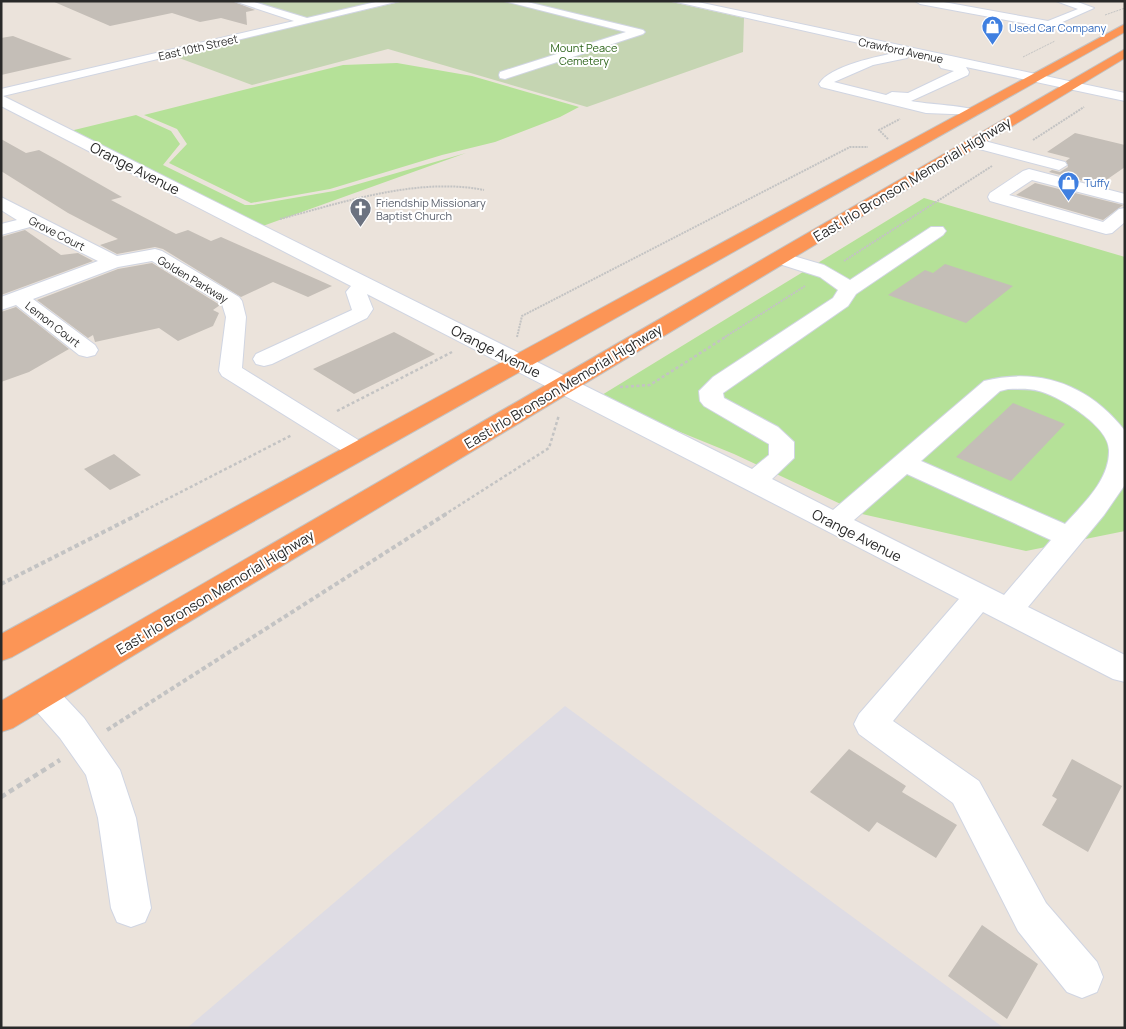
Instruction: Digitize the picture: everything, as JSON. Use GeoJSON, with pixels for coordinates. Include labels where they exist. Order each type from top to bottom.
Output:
{"type":"FeatureCollection","features":[{"type":"Feature","properties":{"kind":"highway","name":"East Irlo Bronson Memorial Highway"},"geometry":{"type":"LineString","coordinates":[[1,649],[1125,27]]}},
{"type":"Feature","properties":{"kind":"highway","name":"East Irlo Bronson Memorial Highway"},"geometry":{"type":"LineString","coordinates":[[1,718],[575,392],[780,258],[1125,53]]}},
{"type":"Feature","properties":{"kind":"street"},"geometry":{"type":"LineString","coordinates":[[239,1],[307,22]]}},
{"type":"Feature","properties":{"kind":"street","name":"East 10th Street"},"geometry":{"type":"LineString","coordinates":[[1,93],[395,1]]}},
{"type":"Feature","properties":{"kind":"street"},"geometry":{"type":"LineString","coordinates":[[505,75],[639,32],[509,1]]}},
{"type":"Feature","properties":{"kind":"street","name":"Crawford Avenue"},"geometry":{"type":"LineString","coordinates":[[678,1],[1125,97]]}},
{"type":"Feature","properties":{"kind":"street"},"geometry":{"type":"LineString","coordinates":[[920,1],[1019,20],[1053,24],[1089,8],[1058,2]]}},
{"type":"Feature","properties":{"kind":"street"},"geometry":{"type":"LineString","coordinates":[[943,6],[954,1]]}},
{"type":"Feature","properties":{"kind":"street"},"geometry":{"type":"LineString","coordinates":[[967,11],[990,1]]}},
{"type":"Feature","properties":{"kind":"street"},"geometry":{"type":"LineString","coordinates":[[994,15],[1010,8]]}},
{"type":"Feature","properties":{"kind":"street"},"geometry":{"type":"LineString","coordinates":[[1019,20],[1035,12]]}},
{"type":"Feature","properties":{"kind":"street"},"geometry":{"type":"LineString","coordinates":[[873,69],[911,52]]}},
{"type":"Feature","properties":{"kind":"street"},"geometry":{"type":"LineString","coordinates":[[897,58],[869,62],[828,80],[826,84],[922,108],[972,112]]}},
{"type":"Feature","properties":{"kind":"street"},"geometry":{"type":"LineString","coordinates":[[869,90],[901,98],[910,97],[963,72],[957,68],[930,62]]}},
{"type":"Feature","properties":{"kind":"street","name":"Orange Avenue"},"geometry":{"type":"LineString","coordinates":[[1,100],[1125,670]]}},
{"type":"Feature","properties":{"kind":"street"},"geometry":{"type":"LineString","coordinates":[[973,143],[1071,168],[1050,180]]}},
{"type":"Feature","properties":{"kind":"street"},"geometry":{"type":"LineString","coordinates":[[1125,198],[1029,174],[996,197],[1106,228],[1125,213]]}},
{"type":"Feature","properties":{"kind":"street","name":"Grove Court"},"geometry":{"type":"LineString","coordinates":[[1,202],[32,221],[114,262]]}},
{"type":"Feature","properties":{"kind":"street"},"geometry":{"type":"LineString","coordinates":[[1,230],[32,221]]}},
{"type":"Feature","properties":{"kind":"street"},"geometry":{"type":"LineString","coordinates":[[753,482],[782,458],[781,442],[772,434],[722,410],[712,401],[711,391],[721,382],[840,302],[848,290],[937,231]]}},
{"type":"Feature","properties":{"kind":"street","name":"Golden Parkway"},"geometry":{"type":"LineString","coordinates":[[10,301],[114,262],[155,255],[232,301],[236,316],[230,371],[359,451]]}},
{"type":"Feature","properties":{"kind":"street"},"geometry":{"type":"LineString","coordinates":[[780,258],[842,280],[848,290]]}},
{"type":"Feature","properties":{"kind":"street"},"geometry":{"type":"LineString","coordinates":[[360,314],[363,309],[356,292],[363,283]]}},
{"type":"Feature","properties":{"kind":"street","name":"Lemon Court"},"geometry":{"type":"LineString","coordinates":[[10,301],[87,350]]}},
{"type":"Feature","properties":{"kind":"street"},"geometry":{"type":"LineString","coordinates":[[264,359],[360,314],[383,312],[403,303]]}},
{"type":"Feature","properties":{"kind":"street"},"geometry":{"type":"LineString","coordinates":[[834,523],[992,386],[1008,380],[1025,381],[1048,386],[1063,393],[1103,419],[1120,442],[1122,452],[1115,477],[1096,507],[1069,537],[994,604],[871,724],[966,792],[1032,916],[1082,977]]}},
{"type":"Feature","properties":{"kind":"street"},"geometry":{"type":"LineString","coordinates":[[904,463],[1069,537]]}},
{"type":"Feature","properties":{"kind":"street"},"geometry":{"type":"LineString","coordinates":[[41,694],[72,728],[102,770],[117,818],[131,908]]}},
{"type":"Feature","properties":{"kind":"path"},"geometry":{"type":"LineString","coordinates":[[1102,17],[1120,8],[1125,8]]}},
{"type":"Feature","properties":{"kind":"path"},"geometry":{"type":"LineString","coordinates":[[1013,74],[1019,71],[1009,64],[1059,39]]}},
{"type":"Feature","properties":{"kind":"path"},"geometry":{"type":"LineString","coordinates":[[1,797],[550,448],[560,412],[575,392],[650,385],[1001,160],[991,152],[1002,145],[1025,145],[1095,99],[1085,93],[1090,90]]}},
{"type":"Feature","properties":{"kind":"path"},"geometry":{"type":"LineString","coordinates":[[880,143],[888,139],[879,130],[922,108]]}},
{"type":"Feature","properties":{"kind":"path"},"geometry":{"type":"LineString","coordinates":[[1,584],[453,351],[472,360],[517,338],[522,316],[850,147],[872,147]]}},
{"type":"Feature","properties":{"kind":"path"},"geometry":{"type":"LineString","coordinates":[[253,227],[366,199],[416,190],[448,186],[472,186],[484,190]]}},
{"type":"Feature","properties":{"kind":"shaded area"},"geometry":{"type":"Polygon","coordinates":[[[565,706],[1004,1028],[187,1028],[565,706]]]}},
{"type":"Feature","properties":{"kind":"green space"},"geometry":{"type":"Polygon","coordinates":[[[250,1],[387,1],[309,19],[250,1]]]}},
{"type":"Feature","properties":{"kind":"green space","name":"Mount Peace Cemetery"},"geometry":{"type":"Polygon","coordinates":[[[404,1],[667,1],[744,18],[743,52],[587,107],[388,49],[252,85],[171,55],[404,1]]]}},
{"type":"Feature","properties":{"kind":"green space"},"geometry":{"type":"Polygon","coordinates":[[[397,63],[472,76],[579,107],[560,117],[495,142],[442,155],[330,189],[251,203],[169,163],[187,144],[177,129],[144,115],[343,65],[397,63]]]}},
{"type":"Feature","properties":{"kind":"green space"},"geometry":{"type":"Polygon","coordinates":[[[136,115],[171,131],[180,144],[163,165],[245,205],[334,191],[466,153],[260,227],[70,131],[136,115]]]}},
{"type":"Feature","properties":{"kind":"green space"},"geometry":{"type":"Polygon","coordinates":[[[924,198],[1125,257],[1125,531],[1026,551],[862,514],[734,454],[597,398],[924,198]]]}},
{"type":"Feature","properties":{"kind":"building"},"geometry":{"type":"Polygon","coordinates":[[[52,1],[232,1],[255,10],[246,12],[247,25],[221,18],[200,22],[172,13],[110,26],[52,1]]]}},
{"type":"Feature","properties":{"kind":"building"},"geometry":{"type":"Polygon","coordinates":[[[13,36],[72,59],[1,75],[1,38],[13,36]]]}},
{"type":"Feature","properties":{"kind":"building"},"geometry":{"type":"Polygon","coordinates":[[[1075,133],[1125,145],[1125,167],[1099,185],[1049,172],[1052,170],[1060,172],[1068,167],[1066,161],[1070,158],[1047,152],[1075,133]]]}},
{"type":"Feature","properties":{"kind":"building"},"geometry":{"type":"Polygon","coordinates":[[[1,139],[26,153],[39,150],[122,197],[111,200],[176,234],[188,230],[211,241],[221,237],[332,286],[308,297],[273,282],[241,297],[163,249],[155,247],[117,254],[100,245],[118,239],[68,213],[1,171],[1,139]]]}},
{"type":"Feature","properties":{"kind":"building","name":"Tuffy"},"geometry":{"type":"Polygon","coordinates":[[[1035,183],[1123,205],[1103,220],[1016,195],[1035,183]]]}},
{"type":"Feature","properties":{"kind":"building"},"geometry":{"type":"Polygon","coordinates":[[[25,230],[61,255],[78,253],[93,261],[1,295],[1,237],[25,230]]]}},
{"type":"Feature","properties":{"kind":"building"},"geometry":{"type":"Polygon","coordinates":[[[152,263],[220,305],[213,310],[219,313],[213,326],[178,341],[159,328],[95,342],[93,335],[88,338],[37,300],[118,269],[152,263]]]}},
{"type":"Feature","properties":{"kind":"building"},"geometry":{"type":"Polygon","coordinates":[[[945,264],[1013,286],[966,323],[888,295],[925,270],[933,273],[945,264]]]}},
{"type":"Feature","properties":{"kind":"building"},"geometry":{"type":"Polygon","coordinates":[[[16,307],[69,349],[29,372],[1,382],[1,312],[16,307]]]}},
{"type":"Feature","properties":{"kind":"building"},"geometry":{"type":"Polygon","coordinates":[[[394,332],[435,354],[354,394],[313,369],[394,332]]]}},
{"type":"Feature","properties":{"kind":"building"},"geometry":{"type":"Polygon","coordinates":[[[1013,403],[1065,424],[1011,481],[956,457],[1013,403]]]}},
{"type":"Feature","properties":{"kind":"building"},"geometry":{"type":"Polygon","coordinates":[[[114,454],[141,475],[110,490],[84,469],[114,454]]]}},
{"type":"Feature","properties":{"kind":"building"},"geometry":{"type":"Polygon","coordinates":[[[849,749],[906,786],[902,792],[957,825],[936,858],[877,822],[869,832],[810,792],[849,749]]]}},
{"type":"Feature","properties":{"kind":"building"},"geometry":{"type":"Polygon","coordinates":[[[1072,759],[1122,786],[1088,852],[1042,825],[1057,799],[1052,796],[1072,759]]]}},
{"type":"Feature","properties":{"kind":"building"},"geometry":{"type":"Polygon","coordinates":[[[982,925],[1038,964],[1007,1019],[948,976],[982,925]]]}},
{"type":"Feature","properties":{"kind":"place","name":"Used Car Company"},"geometry":{"type":"Point","coordinates":[993,46]}},
{"type":"Feature","properties":{"kind":"place","name":"Tuffy"},"geometry":{"type":"Point","coordinates":[1068,201]}},
{"type":"Feature","properties":{"kind":"place","name":"Friendship Missionary Baptist Church"},"geometry":{"type":"Point","coordinates":[360,227]}}]}
